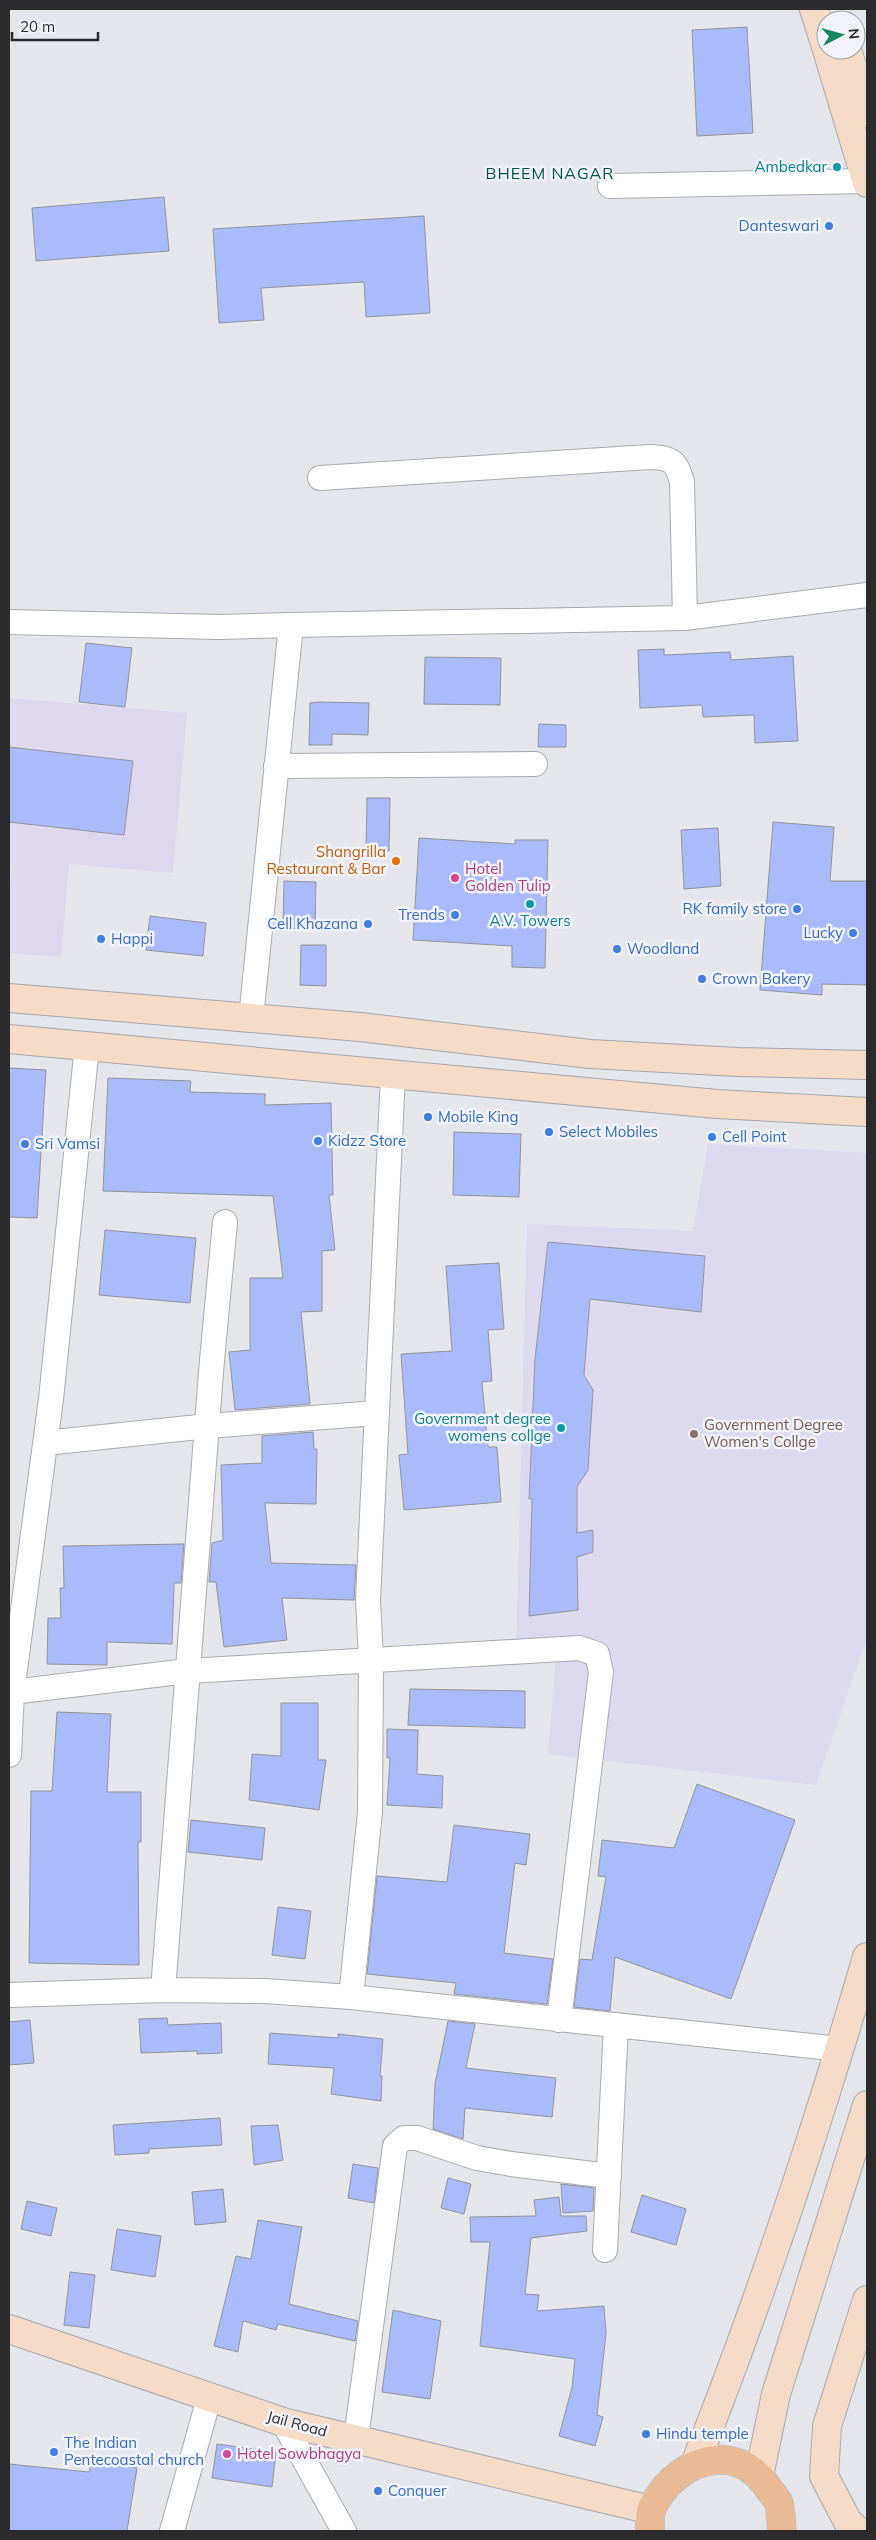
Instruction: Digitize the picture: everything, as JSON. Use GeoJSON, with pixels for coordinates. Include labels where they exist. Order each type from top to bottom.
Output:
{"type":"FeatureCollection","features":[{"type":"Feature","properties":{"kind":"main road"},"geometry":{"type":"LineString","coordinates":[[650,2521],[663,2490],[678,2474],[695,2464],[729,2462],[744,2466],[759,2476],[778,2503],[782,2531]]}},
{"type":"Feature","properties":{"kind":"street"},"geometry":{"type":"LineString","coordinates":[[610,186],[867,182],[830,60]]}},
{"type":"Feature","properties":{"kind":"street"},"geometry":{"type":"LineString","coordinates":[[850,60],[867,113]]}},
{"type":"Feature","properties":{"kind":"street"},"geometry":{"type":"LineString","coordinates":[[320,478],[650,457],[667,458],[677,466],[682,482],[685,618]]}},
{"type":"Feature","properties":{"kind":"street"},"geometry":{"type":"LineString","coordinates":[[9,622],[290,626],[685,618],[867,595]]}},
{"type":"Feature","properties":{"kind":"street"},"geometry":{"type":"LineString","coordinates":[[251,1018],[290,626]]}},
{"type":"Feature","properties":{"kind":"street"},"geometry":{"type":"LineString","coordinates":[[276,766],[536,764]]}},
{"type":"Feature","properties":{"kind":"street"},"geometry":{"type":"LineString","coordinates":[[9,998],[360,1027],[590,1054],[738,1062],[867,1065]]}},
{"type":"Feature","properties":{"kind":"street"},"geometry":{"type":"LineString","coordinates":[[9,1039],[226,1057],[393,1075],[717,1104],[867,1112]]}},
{"type":"Feature","properties":{"kind":"street"},"geometry":{"type":"LineString","coordinates":[[9,1755],[10,1692],[45,1443],[87,1046]]}},
{"type":"Feature","properties":{"kind":"street"},"geometry":{"type":"LineString","coordinates":[[351,1997],[370,1812],[371,1659],[368,1600],[393,1075]]}},
{"type":"Feature","properties":{"kind":"street"},"geometry":{"type":"LineString","coordinates":[[164,1990],[188,1671],[226,1222]]}},
{"type":"Feature","properties":{"kind":"street"},"geometry":{"type":"LineString","coordinates":[[45,1443],[208,1426],[376,1413]]}},
{"type":"Feature","properties":{"kind":"street"},"geometry":{"type":"LineString","coordinates":[[10,1692],[188,1671],[371,1659],[579,1648],[597,1654],[601,1672],[559,2020]]}},
{"type":"Feature","properties":{"kind":"street"},"geometry":{"type":"LineString","coordinates":[[695,2464],[736,2361],[840,2049],[867,1957]]}},
{"type":"Feature","properties":{"kind":"street"},"geometry":{"type":"LineString","coordinates":[[9,1994],[164,1990],[265,1991],[351,1997],[840,2049]]}},
{"type":"Feature","properties":{"kind":"street"},"geometry":{"type":"LineString","coordinates":[[605,2250],[616,2025]]}},
{"type":"Feature","properties":{"kind":"street"},"geometry":{"type":"LineString","coordinates":[[759,2476],[776,2394],[867,2105]]}},
{"type":"Feature","properties":{"kind":"street"},"geometry":{"type":"LineString","coordinates":[[356,2439],[394,2146],[404,2138],[417,2138],[477,2158],[609,2176]]}},
{"type":"Feature","properties":{"kind":"street"},"geometry":{"type":"LineString","coordinates":[[858,2531],[848,2522],[824,2476],[827,2426],[867,2300]]}},
{"type":"Feature","properties":{"kind":"street","name":"Jail Road"},"geometry":{"type":"LineString","coordinates":[[9,2328],[283,2422],[356,2439],[650,2521]]}},
{"type":"Feature","properties":{"kind":"street"},"geometry":{"type":"LineString","coordinates":[[172,2531],[209,2398]]}},
{"type":"Feature","properties":{"kind":"street"},"geometry":{"type":"LineString","coordinates":[[283,2422],[344,2531]]}},
{"type":"Feature","properties":{"kind":"shaded area"},"geometry":{"type":"Polygon","coordinates":[[[9,698],[187,713],[173,873],[69,864],[61,957],[9,953],[9,901],[12,865],[9,864],[9,698]]]}},
{"type":"Feature","properties":{"kind":"shaded area","name":"Government Degree Women's Collge"},"geometry":{"type":"Polygon","coordinates":[[[708,1144],[867,1153],[867,1638],[816,1785],[548,1754],[556,1659],[516,1654],[527,1224],[693,1231],[708,1144]]]}},
{"type":"Feature","properties":{"kind":"building"},"geometry":{"type":"Polygon","coordinates":[[[747,27],[753,133],[697,136],[692,30],[747,27]]]}},
{"type":"Feature","properties":{"kind":"building"},"geometry":{"type":"Polygon","coordinates":[[[164,197],[169,251],[36,261],[32,208],[164,197]]]}},
{"type":"Feature","properties":{"kind":"building"},"geometry":{"type":"Polygon","coordinates":[[[424,216],[430,313],[366,317],[364,282],[261,288],[264,320],[219,323],[213,229],[424,216]]]}},
{"type":"Feature","properties":{"kind":"building"},"geometry":{"type":"Polygon","coordinates":[[[86,643],[132,648],[125,707],[79,702],[86,643]]]}},
{"type":"Feature","properties":{"kind":"building"},"geometry":{"type":"Polygon","coordinates":[[[664,649],[664,655],[730,652],[731,660],[793,656],[798,741],[755,743],[754,715],[703,717],[702,705],[640,708],[638,650],[664,649]]]}},
{"type":"Feature","properties":{"kind":"building"},"geometry":{"type":"Polygon","coordinates":[[[425,657],[501,658],[500,705],[424,704],[425,657]]]}},
{"type":"Feature","properties":{"kind":"building"},"geometry":{"type":"Polygon","coordinates":[[[310,703],[369,703],[368,735],[332,734],[332,745],[309,745],[310,703]]]}},
{"type":"Feature","properties":{"kind":"building"},"geometry":{"type":"Polygon","coordinates":[[[539,724],[566,725],[566,747],[538,747],[539,724]]]}},
{"type":"Feature","properties":{"kind":"building"},"geometry":{"type":"Polygon","coordinates":[[[9,747],[133,761],[124,835],[9,822],[9,747]]]}},
{"type":"Feature","properties":{"kind":"building"},"geometry":{"type":"Polygon","coordinates":[[[367,798],[390,798],[389,851],[366,851],[367,798]]]}},
{"type":"Feature","properties":{"kind":"building","name":"RK family store"},"geometry":{"type":"Polygon","coordinates":[[[773,822],[834,827],[830,881],[867,881],[867,985],[822,984],[822,995],[760,990],[773,822]]]}},
{"type":"Feature","properties":{"kind":"building"},"geometry":{"type":"Polygon","coordinates":[[[718,828],[721,886],[684,889],[681,830],[718,828]]]}},
{"type":"Feature","properties":{"kind":"building"},"geometry":{"type":"Polygon","coordinates":[[[419,838],[515,844],[515,840],[548,840],[545,968],[512,967],[512,946],[413,940],[419,838]]]}},
{"type":"Feature","properties":{"kind":"building"},"geometry":{"type":"Polygon","coordinates":[[[284,881],[316,882],[315,929],[283,928],[284,881]]]}},
{"type":"Feature","properties":{"kind":"building"},"geometry":{"type":"Polygon","coordinates":[[[150,916],[206,923],[203,956],[146,950],[150,916]]]}},
{"type":"Feature","properties":{"kind":"building"},"geometry":{"type":"Polygon","coordinates":[[[301,945],[326,945],[326,986],[300,985],[301,945]]]}},
{"type":"Feature","properties":{"kind":"building","name":"Sri Vamsi"},"geometry":{"type":"Polygon","coordinates":[[[9,1068],[46,1070],[37,1218],[9,1217],[9,1068]]]}},
{"type":"Feature","properties":{"kind":"building"},"geometry":{"type":"Polygon","coordinates":[[[108,1078],[191,1081],[190,1092],[265,1094],[265,1105],[331,1103],[333,1195],[329,1195],[335,1250],[322,1251],[322,1311],[301,1312],[310,1404],[235,1410],[229,1352],[250,1350],[250,1278],[283,1278],[273,1196],[103,1191],[108,1078]]]}},
{"type":"Feature","properties":{"kind":"building"},"geometry":{"type":"Polygon","coordinates":[[[454,1132],[521,1134],[519,1197],[453,1195],[454,1132]]]}},
{"type":"Feature","properties":{"kind":"building"},"geometry":{"type":"Polygon","coordinates":[[[105,1230],[196,1238],[190,1303],[99,1295],[105,1230]]]}},
{"type":"Feature","properties":{"kind":"building","name":"Government degree womens collge"},"geometry":{"type":"Polygon","coordinates":[[[548,1242],[705,1256],[701,1312],[590,1299],[584,1375],[593,1390],[588,1470],[577,1487],[577,1533],[593,1530],[593,1552],[577,1557],[578,1610],[529,1616],[532,1499],[529,1499],[535,1359],[548,1242]]]}},
{"type":"Feature","properties":{"kind":"building"},"geometry":{"type":"Polygon","coordinates":[[[499,1263],[504,1329],[488,1330],[492,1381],[482,1382],[488,1447],[497,1447],[501,1502],[404,1510],[399,1455],[408,1454],[401,1354],[452,1351],[446,1266],[499,1263]]]}},
{"type":"Feature","properties":{"kind":"building"},"geometry":{"type":"Polygon","coordinates":[[[313,1432],[314,1449],[317,1449],[316,1504],[265,1503],[271,1563],[356,1565],[354,1600],[282,1598],[287,1640],[224,1647],[216,1582],[209,1582],[212,1543],[223,1540],[221,1465],[262,1463],[262,1436],[313,1432]]]}},
{"type":"Feature","properties":{"kind":"building"},"geometry":{"type":"Polygon","coordinates":[[[184,1544],[181,1583],[174,1583],[172,1644],[107,1642],[107,1665],[47,1664],[48,1618],[61,1618],[60,1588],[64,1588],[63,1546],[184,1544]]]}},
{"type":"Feature","properties":{"kind":"building"},"geometry":{"type":"Polygon","coordinates":[[[410,1689],[525,1691],[525,1728],[408,1725],[410,1689]]]}},
{"type":"Feature","properties":{"kind":"building"},"geometry":{"type":"Polygon","coordinates":[[[281,1703],[318,1703],[318,1760],[326,1760],[319,1810],[249,1800],[252,1754],[281,1756],[281,1703]]]}},
{"type":"Feature","properties":{"kind":"building"},"geometry":{"type":"Polygon","coordinates":[[[57,1712],[111,1714],[107,1792],[141,1792],[141,1842],[138,1842],[139,1965],[29,1963],[31,1791],[52,1791],[57,1712]]]}},
{"type":"Feature","properties":{"kind":"building"},"geometry":{"type":"Polygon","coordinates":[[[387,1729],[418,1730],[417,1774],[443,1776],[442,1808],[387,1805],[390,1758],[387,1758],[387,1729]]]}},
{"type":"Feature","properties":{"kind":"building"},"geometry":{"type":"Polygon","coordinates":[[[697,1784],[795,1820],[731,1999],[615,1957],[610,2011],[574,2007],[580,1959],[592,1960],[606,1877],[598,1876],[602,1840],[674,1848],[697,1784]]]}},
{"type":"Feature","properties":{"kind":"building"},"geometry":{"type":"Polygon","coordinates":[[[191,1820],[265,1828],[262,1860],[188,1852],[191,1820]]]}},
{"type":"Feature","properties":{"kind":"building"},"geometry":{"type":"Polygon","coordinates":[[[454,1825],[530,1834],[526,1865],[515,1863],[504,1953],[553,1959],[547,2004],[454,1994],[456,1983],[367,1974],[377,1876],[447,1882],[454,1825]]]}},
{"type":"Feature","properties":{"kind":"building"},"geometry":{"type":"Polygon","coordinates":[[[278,1907],[311,1911],[305,1959],[272,1955],[278,1907]]]}},
{"type":"Feature","properties":{"kind":"building"},"geometry":{"type":"Polygon","coordinates":[[[167,2018],[168,2025],[221,2023],[222,2053],[197,2054],[197,2051],[141,2053],[139,2019],[167,2018]]]}},
{"type":"Feature","properties":{"kind":"building"},"geometry":{"type":"Polygon","coordinates":[[[30,2020],[34,2063],[9,2065],[9,2022],[30,2020]]]}},
{"type":"Feature","properties":{"kind":"building"},"geometry":{"type":"Polygon","coordinates":[[[448,2021],[475,2024],[466,2068],[556,2078],[552,2117],[465,2108],[463,2139],[433,2129],[435,2084],[448,2021]]]}},
{"type":"Feature","properties":{"kind":"building"},"geometry":{"type":"Polygon","coordinates":[[[270,2033],[338,2038],[338,2034],[383,2039],[380,2076],[382,2076],[381,2101],[331,2094],[334,2068],[268,2064],[270,2033]]]}},
{"type":"Feature","properties":{"kind":"building"},"geometry":{"type":"Polygon","coordinates":[[[220,2118],[222,2145],[149,2149],[149,2153],[115,2155],[113,2125],[220,2118]]]}},
{"type":"Feature","properties":{"kind":"building"},"geometry":{"type":"Polygon","coordinates":[[[278,2125],[283,2160],[254,2165],[251,2126],[278,2125]]]}},
{"type":"Feature","properties":{"kind":"building"},"geometry":{"type":"Polygon","coordinates":[[[353,2164],[378,2168],[374,2203],[348,2198],[353,2164]]]}},
{"type":"Feature","properties":{"kind":"building"},"geometry":{"type":"Polygon","coordinates":[[[448,2178],[471,2184],[464,2214],[441,2208],[448,2178]]]}},
{"type":"Feature","properties":{"kind":"building"},"geometry":{"type":"Polygon","coordinates":[[[561,2184],[594,2188],[593,2211],[563,2213],[561,2184]]]}},
{"type":"Feature","properties":{"kind":"building"},"geometry":{"type":"Polygon","coordinates":[[[223,2189],[226,2222],[195,2225],[192,2192],[223,2189]]]}},
{"type":"Feature","properties":{"kind":"building"},"geometry":{"type":"Polygon","coordinates":[[[642,2195],[686,2209],[676,2245],[631,2232],[642,2195]]]}},
{"type":"Feature","properties":{"kind":"building"},"geometry":{"type":"Polygon","coordinates":[[[559,2197],[561,2216],[586,2216],[587,2231],[531,2238],[525,2294],[539,2295],[537,2311],[604,2306],[606,2334],[597,2415],[603,2417],[595,2446],[559,2436],[572,2387],[575,2359],[480,2346],[490,2242],[471,2242],[470,2217],[536,2216],[534,2200],[559,2197]]]}},
{"type":"Feature","properties":{"kind":"building"},"geometry":{"type":"Polygon","coordinates":[[[27,2201],[57,2208],[51,2236],[21,2229],[27,2201]]]}},
{"type":"Feature","properties":{"kind":"building"},"geometry":{"type":"Polygon","coordinates":[[[258,2220],[302,2227],[289,2304],[358,2321],[355,2341],[278,2324],[276,2330],[243,2321],[238,2352],[214,2346],[236,2256],[251,2259],[258,2220]]]}},
{"type":"Feature","properties":{"kind":"building"},"geometry":{"type":"Polygon","coordinates":[[[117,2229],[161,2236],[155,2277],[111,2270],[117,2229]]]}},
{"type":"Feature","properties":{"kind":"building"},"geometry":{"type":"Polygon","coordinates":[[[70,2272],[95,2275],[89,2328],[64,2325],[70,2272]]]}},
{"type":"Feature","properties":{"kind":"building"},"geometry":{"type":"Polygon","coordinates":[[[393,2310],[441,2321],[430,2399],[382,2392],[393,2310]]]}},
{"type":"Feature","properties":{"kind":"building"},"geometry":{"type":"Polygon","coordinates":[[[217,2444],[276,2452],[272,2487],[212,2478],[217,2444]]]}},
{"type":"Feature","properties":{"kind":"building"},"geometry":{"type":"Polygon","coordinates":[[[91,2462],[137,2468],[127,2531],[9,2531],[9,2464],[89,2472],[91,2462]]]}},
{"type":"Feature","properties":{"kind":"place","name":"Ambedkar"},"geometry":{"type":"Point","coordinates":[837,167]}},
{"type":"Feature","properties":{"kind":"place","name":"Danteswari"},"geometry":{"type":"Point","coordinates":[829,226]}},
{"type":"Feature","properties":{"kind":"place","name":"Shangrilla Restaurant & Bar"},"geometry":{"type":"Point","coordinates":[396,861]}},
{"type":"Feature","properties":{"kind":"place","name":"Hotel Golden Tulip"},"geometry":{"type":"Point","coordinates":[455,878]}},
{"type":"Feature","properties":{"kind":"place","name":"A.V. Towers"},"geometry":{"type":"Point","coordinates":[530,904]}},
{"type":"Feature","properties":{"kind":"place","name":"RK family store"},"geometry":{"type":"Point","coordinates":[797,909]}},
{"type":"Feature","properties":{"kind":"place","name":"Trends"},"geometry":{"type":"Point","coordinates":[455,915]}},
{"type":"Feature","properties":{"kind":"place","name":"Cell Khazana"},"geometry":{"type":"Point","coordinates":[368,924]}},
{"type":"Feature","properties":{"kind":"place","name":"Lucky"},"geometry":{"type":"Point","coordinates":[853,933]}},
{"type":"Feature","properties":{"kind":"place","name":"Happi"},"geometry":{"type":"Point","coordinates":[101,939]}},
{"type":"Feature","properties":{"kind":"place","name":"Woodland"},"geometry":{"type":"Point","coordinates":[617,949]}},
{"type":"Feature","properties":{"kind":"place","name":"Crown Bakery"},"geometry":{"type":"Point","coordinates":[702,979]}},
{"type":"Feature","properties":{"kind":"place","name":"Mobile King"},"geometry":{"type":"Point","coordinates":[428,1117]}},
{"type":"Feature","properties":{"kind":"place","name":"Select Mobiles"},"geometry":{"type":"Point","coordinates":[549,1132]}},
{"type":"Feature","properties":{"kind":"place","name":"Cell Point"},"geometry":{"type":"Point","coordinates":[712,1137]}},
{"type":"Feature","properties":{"kind":"place","name":"Kidzz Store"},"geometry":{"type":"Point","coordinates":[318,1141]}},
{"type":"Feature","properties":{"kind":"place","name":"Sri Vamsi"},"geometry":{"type":"Point","coordinates":[25,1144]}},
{"type":"Feature","properties":{"kind":"place","name":"Government degree womens collge"},"geometry":{"type":"Point","coordinates":[561,1428]}},
{"type":"Feature","properties":{"kind":"place","name":"Government Degree Women's Collge"},"geometry":{"type":"Point","coordinates":[694,1434]}},
{"type":"Feature","properties":{"kind":"place","name":"Hindu temple"},"geometry":{"type":"Point","coordinates":[646,2434]}},
{"type":"Feature","properties":{"kind":"place","name":"The Indian Pentecoastal church"},"geometry":{"type":"Point","coordinates":[54,2452]}},
{"type":"Feature","properties":{"kind":"place","name":"Hotel Sowbhagya"},"geometry":{"type":"Point","coordinates":[227,2454]}},
{"type":"Feature","properties":{"kind":"place","name":"Conquer"},"geometry":{"type":"Point","coordinates":[378,2491]}},
{"type":"Feature","properties":{"kind":"district","name":"BHEEM NAGAR"},"geometry":{"type":"Point","coordinates":[550,173]}}]}
